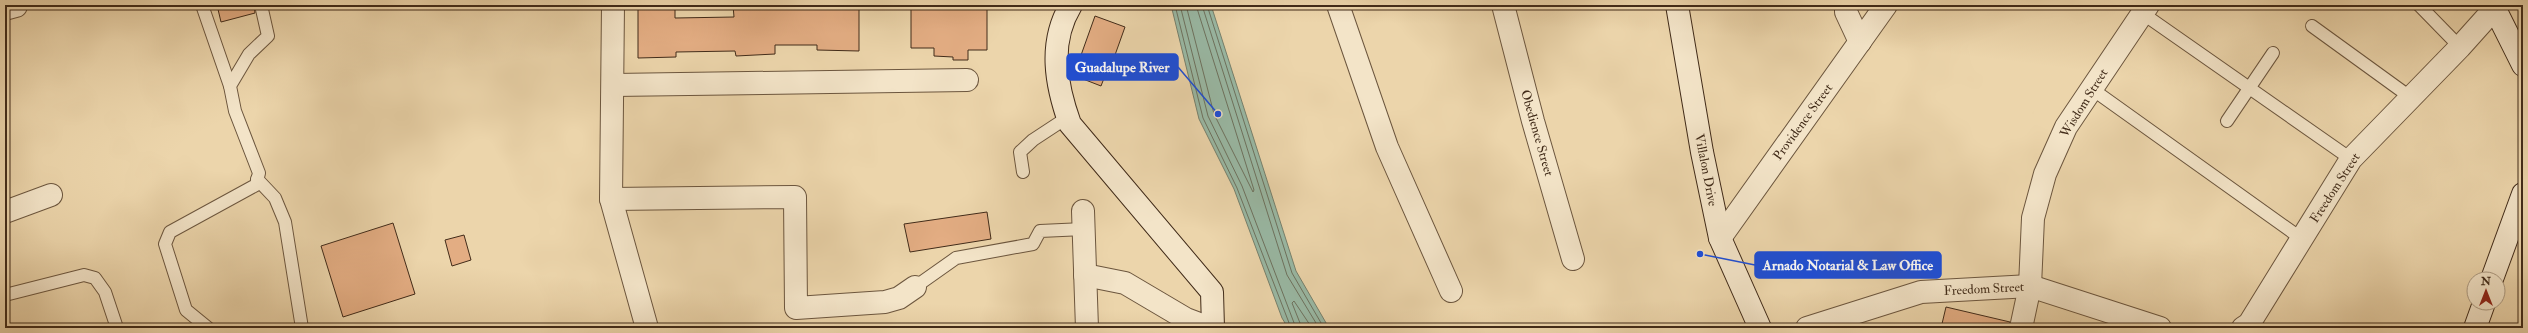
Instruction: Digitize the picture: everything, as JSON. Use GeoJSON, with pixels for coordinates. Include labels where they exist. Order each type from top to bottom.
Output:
{"type":"FeatureCollection","features":[{"type":"Feature","properties":{"kind":"street"},"geometry":{"type":"LineString","coordinates":[[613,5],[614,85],[611,199],[646,328]]}},
{"type":"Feature","properties":{"kind":"street"},"geometry":{"type":"LineString","coordinates":[[1070,5],[1064,17],[1056,55],[1059,93],[1068,117],[1079,137],[1212,292],[1211,328],[1186,319],[1125,282],[1085,275]]}},
{"type":"Feature","properties":{"kind":"street"},"geometry":{"type":"LineString","coordinates":[[1338,5],[1387,147],[1451,291]]}},
{"type":"Feature","properties":{"kind":"street","name":"Obedience Street"},"geometry":{"type":"LineString","coordinates":[[1503,5],[1533,121],[1573,260]]}},
{"type":"Feature","properties":{"kind":"street","name":"Villalon Drive"},"geometry":{"type":"LineString","coordinates":[[1677,5],[1702,152],[1720,238],[1760,328]]}},
{"type":"Feature","properties":{"kind":"street"},"geometry":{"type":"LineString","coordinates":[[1846,5],[1860,42]]}},
{"type":"Feature","properties":{"kind":"street","name":"Providence Street"},"geometry":{"type":"LineString","coordinates":[[1720,238],[1886,5]]}},
{"type":"Feature","properties":{"kind":"street"},"geometry":{"type":"LineString","coordinates":[[2494,7],[2523,65]]}},
{"type":"Feature","properties":{"kind":"street","name":"Freedom Street"},"geometry":{"type":"LineString","coordinates":[[2243,328],[2249,324],[2351,159],[2460,47],[2494,7]]}},
{"type":"Feature","properties":{"kind":"street","name":"Wisdom Street"},"geometry":{"type":"LineString","coordinates":[[2022,328],[2030,286],[2033,218],[2045,174],[2066,127],[2145,9]]}},
{"type":"Feature","properties":{"kind":"street"},"geometry":{"type":"LineString","coordinates":[[614,85],[967,80]]}},
{"type":"Feature","properties":{"kind":"street"},"geometry":{"type":"LineString","coordinates":[[2495,271],[2523,194]]}},
{"type":"Feature","properties":{"kind":"street"},"geometry":{"type":"LineString","coordinates":[[5,212],[51,195]]}},
{"type":"Feature","properties":{"kind":"street"},"geometry":{"type":"LineString","coordinates":[[611,199],[795,197],[796,308],[884,302],[899,298],[915,287]]}},
{"type":"Feature","properties":{"kind":"street"},"geometry":{"type":"LineString","coordinates":[[1083,220],[1087,328]]}},
{"type":"Feature","properties":{"kind":"street","name":"Freedom Street"},"geometry":{"type":"LineString","coordinates":[[1807,328],[1921,292],[2030,286],[2160,328]]}},
{"type":"Feature","properties":{"kind":"street"},"geometry":{"type":"LineString","coordinates":[[2475,328],[2481,311]]}},
{"type":"Feature","properties":{"kind":"lane"},"geometry":{"type":"LineString","coordinates":[[202,5],[230,86],[237,118],[258,173],[256,185],[170,232],[165,244],[186,310],[208,328]]}},
{"type":"Feature","properties":{"kind":"lane"},"geometry":{"type":"LineString","coordinates":[[230,86],[249,54],[268,36],[261,5]]}},
{"type":"Feature","properties":{"kind":"lane"},"geometry":{"type":"LineString","coordinates":[[2419,5],[2460,47]]}},
{"type":"Feature","properties":{"kind":"lane"},"geometry":{"type":"LineString","coordinates":[[2145,9],[2250,87],[2351,159]]}},
{"type":"Feature","properties":{"kind":"lane"},"geometry":{"type":"LineString","coordinates":[[2312,26],[2410,97]]}},
{"type":"Feature","properties":{"kind":"lane"},"geometry":{"type":"LineString","coordinates":[[2226,121],[2273,53]]}},
{"type":"Feature","properties":{"kind":"lane"},"geometry":{"type":"LineString","coordinates":[[2092,89],[2302,239]]}},
{"type":"Feature","properties":{"kind":"lane"},"geometry":{"type":"LineString","coordinates":[[1023,172],[1020,152],[1033,140],[1068,117]]}},
{"type":"Feature","properties":{"kind":"lane"},"geometry":{"type":"LineString","coordinates":[[257,179],[275,198],[285,222],[302,328]]}},
{"type":"Feature","properties":{"kind":"lane"},"geometry":{"type":"LineString","coordinates":[[915,287],[956,258],[1033,244],[1040,231],[1083,220]]}},
{"type":"Feature","properties":{"kind":"lane"},"geometry":{"type":"LineString","coordinates":[[5,294],[84,275],[95,278],[105,292],[117,328]]}},
{"type":"Feature","properties":{"kind":"water"},"geometry":{"type":"Polygon","coordinates":[[[1171,5],[1211,5],[1296,271],[1329,328],[1288,328],[1282,318],[1234,189],[1199,119],[1171,5]]]}},
{"type":"Feature","properties":{"kind":"building"},"geometry":{"type":"Polygon","coordinates":[[[217,5],[254,5],[255,13],[221,22],[217,5]]]}},
{"type":"Feature","properties":{"kind":"building"},"geometry":{"type":"Polygon","coordinates":[[[733,5],[859,5],[859,51],[817,50],[817,45],[775,45],[775,54],[736,56],[735,51],[676,52],[676,57],[638,58],[638,6],[675,6],[675,18],[734,17],[733,5]]]}},
{"type":"Feature","properties":{"kind":"building"},"geometry":{"type":"Polygon","coordinates":[[[911,5],[987,8],[987,50],[968,50],[968,60],[953,60],[953,57],[934,56],[934,48],[911,48],[911,5]]]}},
{"type":"Feature","properties":{"kind":"building"},"geometry":{"type":"Polygon","coordinates":[[[1095,16],[1125,27],[1110,69],[1108,68],[1101,86],[1083,79],[1090,62],[1080,58],[1095,16]]]}},
{"type":"Feature","properties":{"kind":"building"},"geometry":{"type":"Polygon","coordinates":[[[987,212],[991,239],[910,252],[904,224],[987,212]]]}},
{"type":"Feature","properties":{"kind":"building"},"geometry":{"type":"Polygon","coordinates":[[[393,223],[415,294],[343,317],[321,246],[393,223]]]}},
{"type":"Feature","properties":{"kind":"building"},"geometry":{"type":"Polygon","coordinates":[[[464,235],[471,260],[452,266],[445,240],[464,235]]]}},
{"type":"Feature","properties":{"kind":"building"},"geometry":{"type":"Polygon","coordinates":[[[1946,307],[2010,322],[2009,328],[1941,328],[1946,307]]]}},
{"type":"Feature","properties":{"kind":"place","name":"Guadalupe River"},"geometry":{"type":"Point","coordinates":[1218,114]}},
{"type":"Feature","properties":{"kind":"place","name":"Arnado Notarial & Law Office"},"geometry":{"type":"Point","coordinates":[1700,254]}}]}
